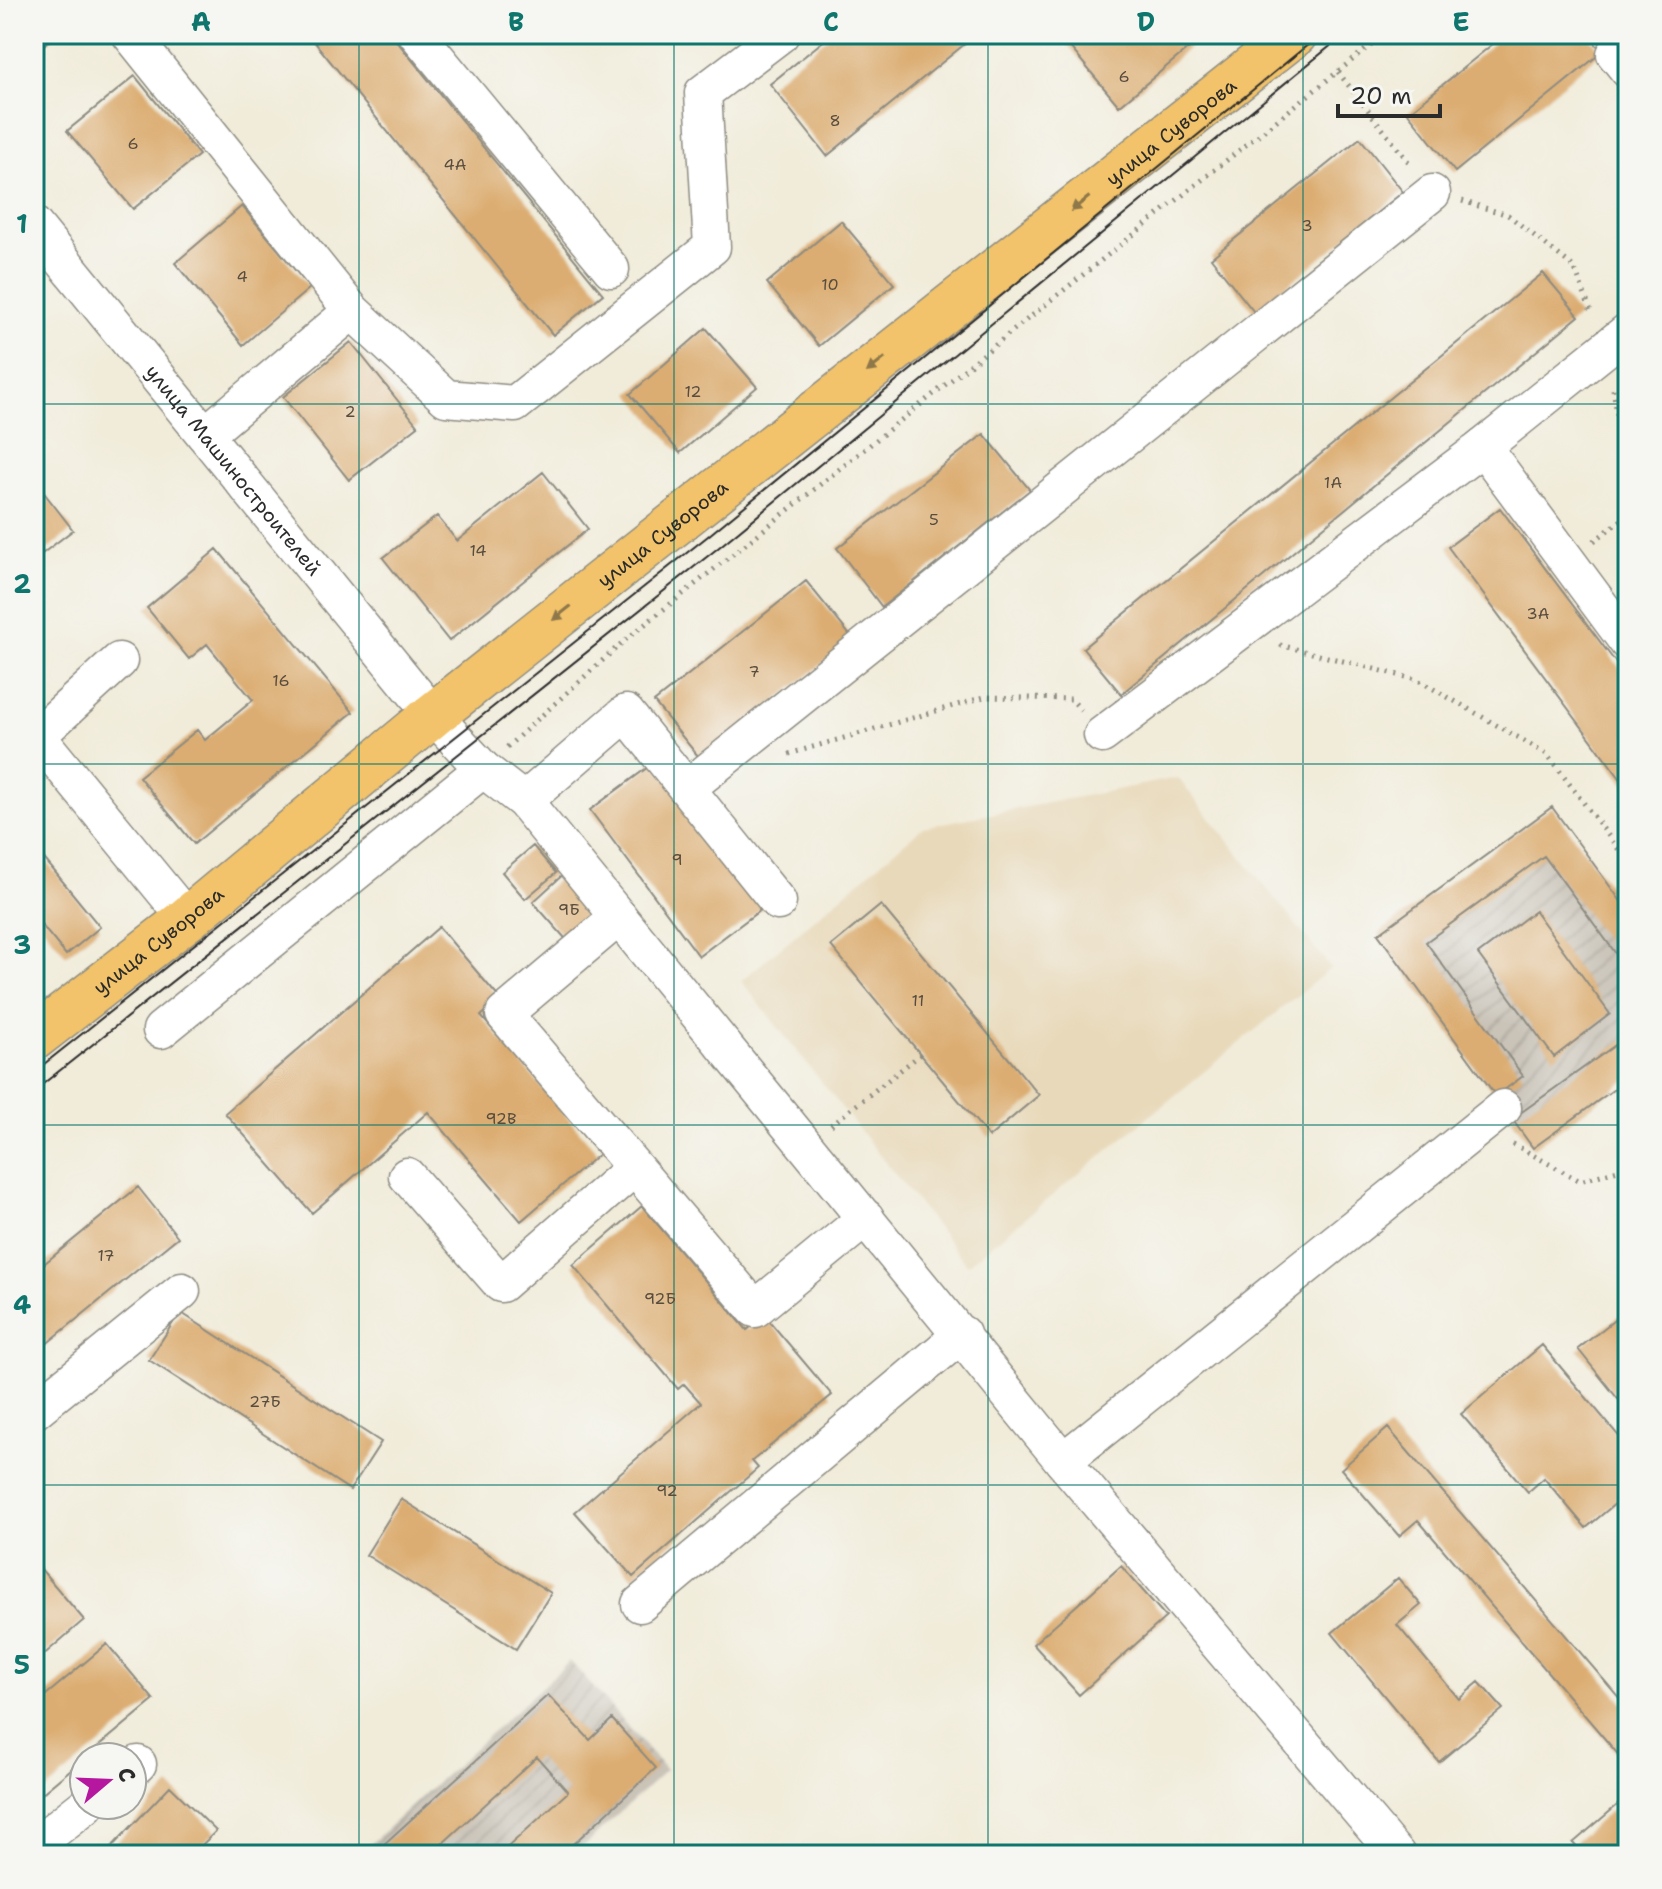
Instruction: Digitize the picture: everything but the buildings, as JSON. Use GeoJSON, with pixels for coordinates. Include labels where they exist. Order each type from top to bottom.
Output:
{"type":"FeatureCollection","features":[{"type":"Feature","properties":{"kind":"main road","name":"улица Суворова"},"geometry":{"type":"LineString","coordinates":[[34,1038],[187,919],[433,715],[1295,34]]}},
{"type":"Feature","properties":{"kind":"street"},"geometry":{"type":"LineString","coordinates":[[130,34],[352,311],[446,398],[515,404],[712,247],[703,93],[781,34]]}},
{"type":"Feature","properties":{"kind":"street"},"geometry":{"type":"LineString","coordinates":[[417,34],[611,269]]}},
{"type":"Feature","properties":{"kind":"street"},"geometry":{"type":"LineString","coordinates":[[687,788],[1432,193]]}},
{"type":"Feature","properties":{"kind":"street","name":"улица Машиностроителей"},"geometry":{"type":"LineString","coordinates":[[34,225],[433,715],[483,769],[524,801],[808,1144],[1063,1461],[1397,1855]]}},
{"type":"Feature","properties":{"kind":"street"},"geometry":{"type":"LineString","coordinates":[[205,435],[352,311]]}},
{"type":"Feature","properties":{"kind":"street"},"geometry":{"type":"LineString","coordinates":[[1102,735],[1483,447],[1617,340]]}},
{"type":"Feature","properties":{"kind":"street"},"geometry":{"type":"LineString","coordinates":[[1483,447],[1628,643]]}},
{"type":"Feature","properties":{"kind":"street"},"geometry":{"type":"LineString","coordinates":[[119,661],[37,736],[187,919]]}},
{"type":"Feature","properties":{"kind":"street"},"geometry":{"type":"LineString","coordinates":[[524,801],[626,713],[778,902]]}},
{"type":"Feature","properties":{"kind":"street"},"geometry":{"type":"LineString","coordinates":[[161,1030],[483,769]]}},
{"type":"Feature","properties":{"kind":"street"},"geometry":{"type":"LineString","coordinates":[[619,917],[504,1014],[755,1309],[866,1218]]}},
{"type":"Feature","properties":{"kind":"street"},"geometry":{"type":"LineString","coordinates":[[1063,1461],[1492,1117]]}},
{"type":"Feature","properties":{"kind":"street"},"geometry":{"type":"LineString","coordinates":[[407,1176],[501,1284],[634,1168]]}},
{"type":"Feature","properties":{"kind":"street"},"geometry":{"type":"LineString","coordinates":[[34,1411],[182,1291]]}},
{"type":"Feature","properties":{"kind":"street"},"geometry":{"type":"LineString","coordinates":[[640,1604],[962,1334]]}},
{"type":"Feature","properties":{"kind":"street"},"geometry":{"type":"LineString","coordinates":[[34,1846],[68,1819]]}},
{"type":"Feature","properties":{"kind":"path"},"geometry":{"type":"LineString","coordinates":[[483,769],[624,641],[1385,34]]}},
{"type":"Feature","properties":{"kind":"path"},"geometry":{"type":"LineString","coordinates":[[1338,72],[1432,193],[1508,215],[1574,267],[1617,340],[1628,483]]}},
{"type":"Feature","properties":{"kind":"path"},"geometry":{"type":"LineString","coordinates":[[1237,633],[1418,680],[1547,754],[1628,862]]}},
{"type":"Feature","properties":{"kind":"path"},"geometry":{"type":"LineString","coordinates":[[787,755],[984,697],[1071,699],[1102,735]]}},
{"type":"Feature","properties":{"kind":"path"},"geometry":{"type":"LineString","coordinates":[[808,1144],[921,1054]]}},
{"type":"Feature","properties":{"kind":"path"},"geometry":{"type":"LineString","coordinates":[[1492,1117],[1580,1181],[1628,1167]]}},
{"type":"Feature","properties":{"kind":"shaded area"},"geometry":{"type":"Polygon","coordinates":[[[1178,778],[1331,968],[967,1265],[741,981],[923,827],[1178,778]]]}},
{"type":"Feature","properties":{"kind":"shaded area"},"geometry":{"type":"Polygon","coordinates":[[[1552,807],[1628,911],[1628,1079],[1533,1148],[1378,934],[1552,807]]]}},
{"type":"Feature","properties":{"kind":"shaded area"},"geometry":{"type":"Polygon","coordinates":[[[570,1661],[666,1770],[574,1855],[358,1855],[570,1661]]]}},
{"type":"Feature","properties":{"kind":"tram line"},"geometry":{"type":"LineString","coordinates":[[34,1072],[708,536],[1321,34]]}},
{"type":"Feature","properties":{"kind":"tram line"},"geometry":{"type":"LineString","coordinates":[[34,1091],[718,548],[1345,34]]}}]}
